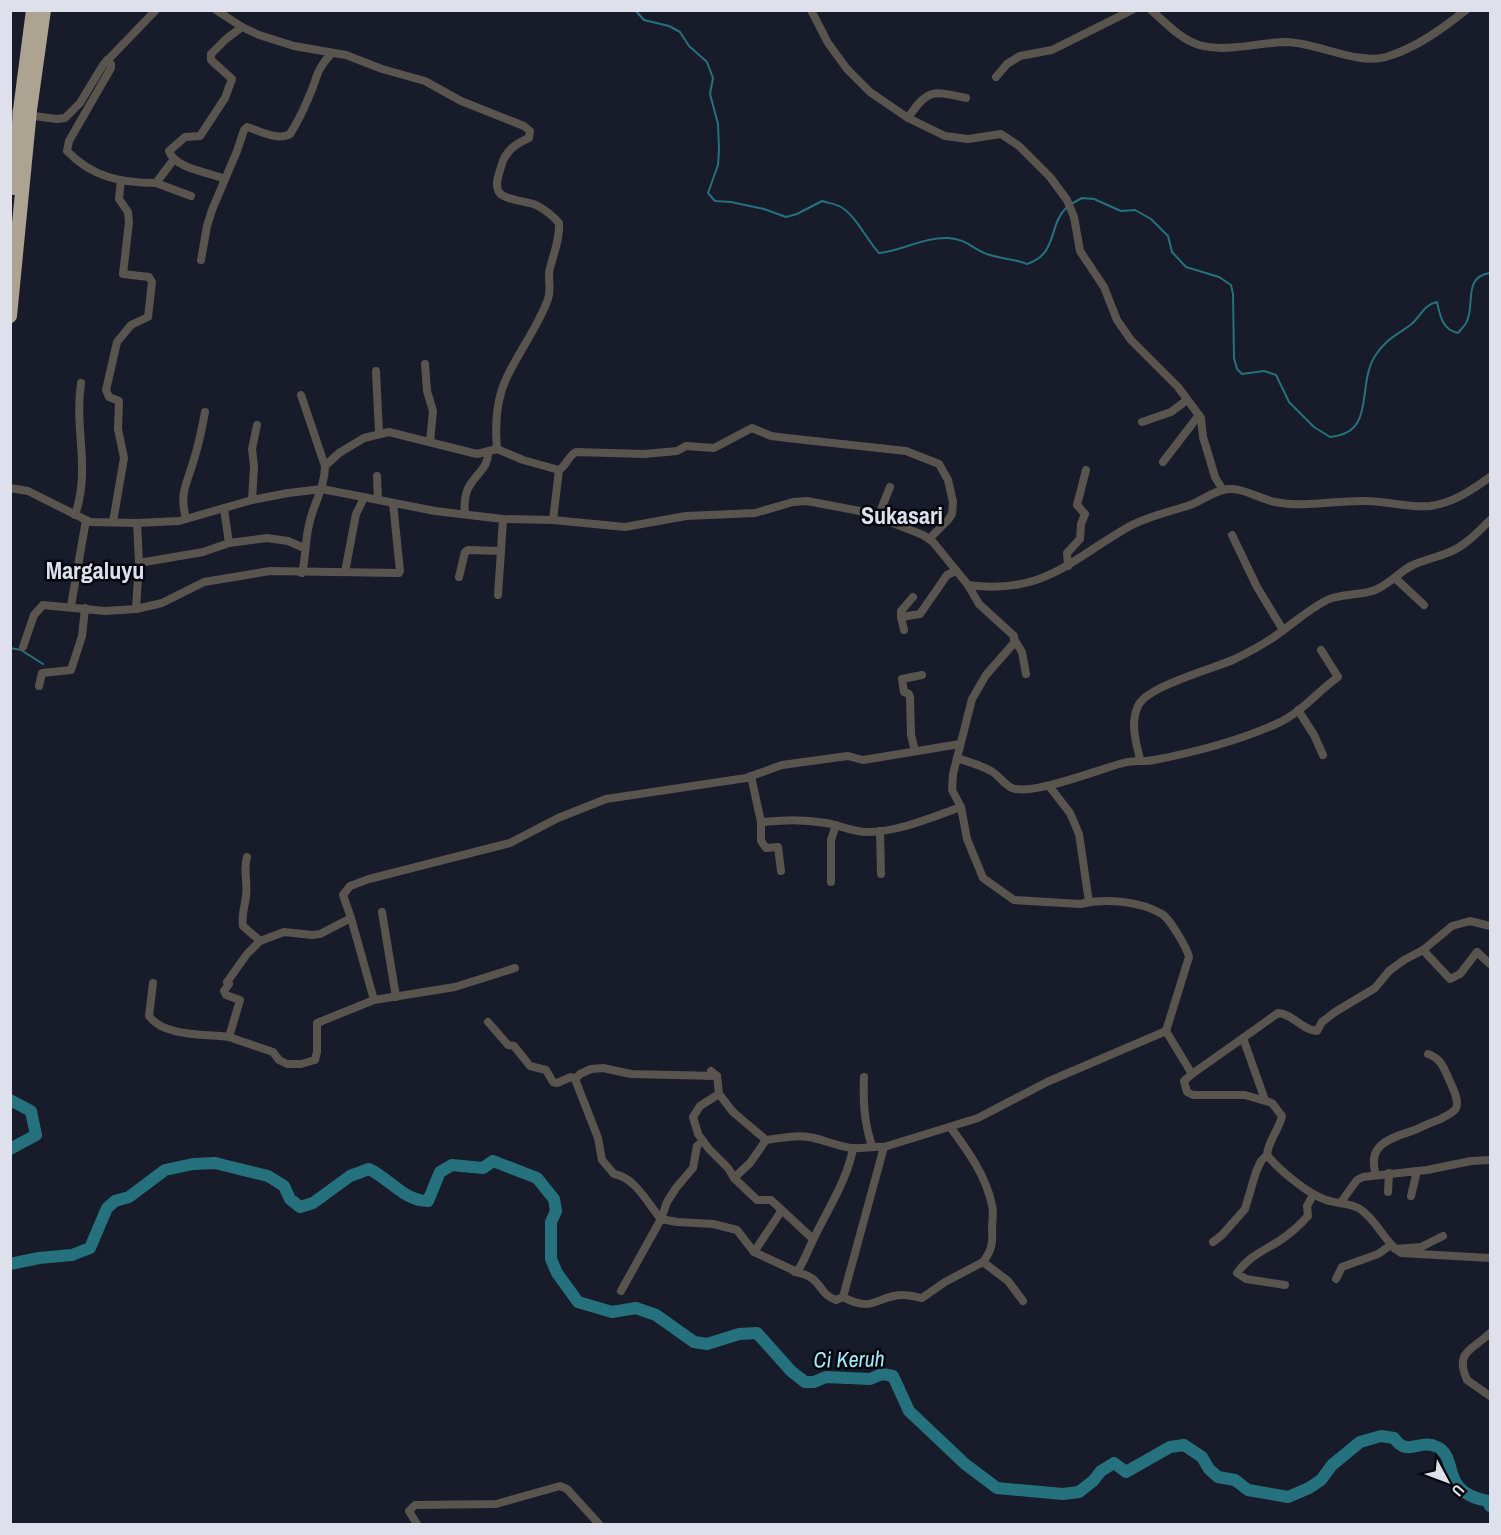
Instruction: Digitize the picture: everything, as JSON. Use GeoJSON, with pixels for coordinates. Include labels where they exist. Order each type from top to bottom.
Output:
{"type":"FeatureCollection","features":[{"type":"Feature","properties":{"kind":"highway"},"geometry":{"type":"LineString","coordinates":[[10,220],[20,110],[33,10]]}},
{"type":"Feature","properties":{"kind":"highway"},"geometry":{"type":"LineString","coordinates":[[10,316],[30,111],[44,10]]}},
{"type":"Feature","properties":{"kind":"street"},"geometry":{"type":"LineString","coordinates":[[156,10],[107,60],[69,141],[67,151],[97,174],[138,183],[156,183],[191,196]]}},
{"type":"Feature","properties":{"kind":"street"},"geometry":{"type":"LineString","coordinates":[[216,10],[259,35],[294,46],[346,55],[382,69],[425,81],[461,101],[524,126],[530,131],[529,138],[516,144],[505,155],[497,184],[498,191],[500,195],[533,204],[555,219],[559,223],[558,240],[549,272],[551,285],[548,299],[506,378],[500,398],[495,428],[497,449]]}},
{"type":"Feature","properties":{"kind":"street"},"geometry":{"type":"LineString","coordinates":[[811,10],[828,43],[847,69],[870,92],[908,118],[945,136],[968,139],[1001,134],[1030,156],[1050,177],[1067,200],[1074,217],[1080,250],[1104,287],[1117,320],[1137,347],[1178,387],[1201,418],[1203,437],[1215,477],[1223,490]]}},
{"type":"Feature","properties":{"kind":"street"},"geometry":{"type":"LineString","coordinates":[[996,77],[1007,64],[1020,56],[1052,50],[1132,10]]}},
{"type":"Feature","properties":{"kind":"street"},"geometry":{"type":"LineString","coordinates":[[1151,10],[1181,37],[1198,44],[1212,47],[1287,42],[1375,58],[1386,57],[1412,46],[1442,29],[1466,10]]}},
{"type":"Feature","properties":{"kind":"street"},"geometry":{"type":"LineString","coordinates":[[225,179],[193,169],[174,159],[169,151],[185,137],[198,137],[202,134],[230,88],[231,77],[211,57],[219,46],[242,27]]}},
{"type":"Feature","properties":{"kind":"street"},"geometry":{"type":"LineString","coordinates":[[201,260],[207,226],[244,130],[247,127],[286,137],[290,134],[310,97],[316,74],[322,63],[332,53]]}},
{"type":"Feature","properties":{"kind":"street"},"geometry":{"type":"LineString","coordinates":[[908,118],[919,101],[931,93],[942,92],[966,98]]}},
{"type":"Feature","properties":{"kind":"street"},"geometry":{"type":"LineString","coordinates":[[10,113],[65,118],[91,93]]}},
{"type":"Feature","properties":{"kind":"street"},"geometry":{"type":"LineString","coordinates":[[156,183],[174,159]]}},
{"type":"Feature","properties":{"kind":"street"},"geometry":{"type":"LineString","coordinates":[[113,522],[124,458],[118,429],[118,401],[110,397],[106,390],[117,342],[131,325],[147,317],[152,282],[149,277],[123,274],[129,222],[128,212],[118,199],[121,180]]}},
{"type":"Feature","properties":{"kind":"street"},"geometry":{"type":"LineString","coordinates":[[425,364],[427,391],[433,411],[430,442]]}},
{"type":"Feature","properties":{"kind":"street"},"geometry":{"type":"LineString","coordinates":[[376,371],[379,433]]}},
{"type":"Feature","properties":{"kind":"street"},"geometry":{"type":"LineString","coordinates":[[75,515],[83,478],[78,412],[81,383]]}},
{"type":"Feature","properties":{"kind":"street"},"geometry":{"type":"LineString","coordinates":[[301,395],[325,466],[322,489],[309,522],[302,573]]}},
{"type":"Feature","properties":{"kind":"street"},"geometry":{"type":"LineString","coordinates":[[1142,422],[1171,412],[1187,400]]}},
{"type":"Feature","properties":{"kind":"street"},"geometry":{"type":"LineString","coordinates":[[186,519],[182,504],[185,483],[194,461],[205,412]]}},
{"type":"Feature","properties":{"kind":"street"},"geometry":{"type":"LineString","coordinates":[[1163,462],[1199,415]]}},
{"type":"Feature","properties":{"kind":"street"},"geometry":{"type":"LineString","coordinates":[[252,500],[255,466],[252,449],[257,425]]}},
{"type":"Feature","properties":{"kind":"street"},"geometry":{"type":"LineString","coordinates":[[325,466],[339,453],[364,438],[379,433],[395,433],[477,454],[497,449],[523,460],[559,470],[576,452],[644,454],[677,451],[686,446],[714,448],[752,428],[771,436],[906,451],[939,464],[948,480],[953,502],[952,514],[930,538]]}},
{"type":"Feature","properties":{"kind":"street"},"geometry":{"type":"LineString","coordinates":[[465,514],[464,502],[469,487],[489,460],[488,452]]}},
{"type":"Feature","properties":{"kind":"street"},"geometry":{"type":"LineString","coordinates":[[554,520],[559,470]]}},
{"type":"Feature","properties":{"kind":"street"},"geometry":{"type":"LineString","coordinates":[[1068,566],[1067,553],[1080,539],[1081,524],[1085,514],[1077,505],[1086,470]]}},
{"type":"Feature","properties":{"kind":"street"},"geometry":{"type":"LineString","coordinates":[[377,476],[378,499]]}},
{"type":"Feature","properties":{"kind":"street"},"geometry":{"type":"LineString","coordinates":[[968,585],[996,587],[1019,585],[1039,579],[1068,566],[1132,525],[1190,505],[1223,490],[1235,489],[1275,502],[1287,503],[1365,501],[1430,506],[1466,495],[1491,477]]}},
{"type":"Feature","properties":{"kind":"street"},"geometry":{"type":"LineString","coordinates":[[878,517],[890,487]]}},
{"type":"Feature","properties":{"kind":"street"},"geometry":{"type":"LineString","coordinates":[[10,488],[28,491],[96,523],[137,524],[186,519],[252,500],[322,489],[435,511],[503,519],[554,520],[625,527],[686,516],[755,513],[793,502],[807,501],[836,506],[878,517],[930,538],[968,585],[979,604],[991,617],[1013,633],[1022,652],[1026,674]]}},
{"type":"Feature","properties":{"kind":"street"},"geometry":{"type":"LineString","coordinates":[[345,572],[356,514],[364,498]]}},
{"type":"Feature","properties":{"kind":"street"},"geometry":{"type":"LineString","coordinates":[[23,647],[34,615],[43,605],[105,611],[136,609],[162,603],[204,582],[270,571],[400,572],[393,502]]}},
{"type":"Feature","properties":{"kind":"street"},"geometry":{"type":"LineString","coordinates":[[225,508],[229,543]]}},
{"type":"Feature","properties":{"kind":"street"},"geometry":{"type":"LineString","coordinates":[[498,595],[503,519]]}},
{"type":"Feature","properties":{"kind":"street"},"geometry":{"type":"LineString","coordinates":[[71,606],[86,520]]}},
{"type":"Feature","properties":{"kind":"street"},"geometry":{"type":"LineString","coordinates":[[1140,759],[1134,735],[1138,704],[1149,695],[1163,687],[1233,659],[1328,599],[1375,590],[1411,566],[1453,550],[1472,538],[1491,520]]}},
{"type":"Feature","properties":{"kind":"street"},"geometry":{"type":"LineString","coordinates":[[136,609],[140,563],[137,524]]}},
{"type":"Feature","properties":{"kind":"street"},"geometry":{"type":"LineString","coordinates":[[1232,536],[1257,587],[1282,630]]}},
{"type":"Feature","properties":{"kind":"street"},"geometry":{"type":"LineString","coordinates":[[140,563],[202,552],[229,543],[267,538],[288,541],[304,548]]}},
{"type":"Feature","properties":{"kind":"street"},"geometry":{"type":"LineString","coordinates":[[459,577],[465,552],[468,550],[501,551]]}},
{"type":"Feature","properties":{"kind":"street"},"geometry":{"type":"LineString","coordinates":[[902,617],[920,614],[947,575],[956,571]]}},
{"type":"Feature","properties":{"kind":"street"},"geometry":{"type":"LineString","coordinates":[[1395,578],[1424,605]]}},
{"type":"Feature","properties":{"kind":"street"},"geometry":{"type":"LineString","coordinates":[[903,630],[901,611],[913,597]]}},
{"type":"Feature","properties":{"kind":"street"},"geometry":{"type":"LineString","coordinates":[[39,686],[42,674],[70,670],[82,636],[84,608]]}},
{"type":"Feature","properties":{"kind":"street"},"geometry":{"type":"LineString","coordinates":[[734,1178],[750,1163],[766,1140],[796,1136],[815,1138],[830,1144],[854,1148],[872,1146],[884,1148],[978,1118],[1047,1082],[1166,1031],[1189,957],[1187,950],[1165,916],[1142,906],[1118,901],[1080,904],[1014,900],[998,890],[981,873],[968,839],[962,807],[952,790],[960,744],[972,699],[986,675],[1009,650],[1014,639]]}},
{"type":"Feature","properties":{"kind":"street"},"geometry":{"type":"LineString","coordinates":[[957,758],[991,771],[1012,788],[1049,786],[1120,763],[1140,759],[1158,760],[1228,742],[1279,723],[1338,677],[1321,651]]}},
{"type":"Feature","properties":{"kind":"street"},"geometry":{"type":"LineString","coordinates":[[915,751],[911,735],[910,698],[909,694],[904,692],[902,679],[922,675]]}},
{"type":"Feature","properties":{"kind":"street"},"geometry":{"type":"LineString","coordinates":[[1298,710],[1314,735],[1323,755]]}},
{"type":"Feature","properties":{"kind":"street"},"geometry":{"type":"LineString","coordinates":[[374,1000],[343,896],[345,890],[369,879],[510,843],[558,819],[606,799],[751,776],[782,765],[849,756],[863,760],[960,744]]}},
{"type":"Feature","properties":{"kind":"street"},"geometry":{"type":"LineString","coordinates":[[751,776],[760,822],[761,841],[766,848],[778,847],[781,871]]}},
{"type":"Feature","properties":{"kind":"street"},"geometry":{"type":"LineString","coordinates":[[1049,786],[1070,813],[1079,834],[1089,902]]}},
{"type":"Feature","properties":{"kind":"street"},"geometry":{"type":"LineString","coordinates":[[760,822],[796,819],[864,832],[880,831],[916,823],[962,807]]}},
{"type":"Feature","properties":{"kind":"street"},"geometry":{"type":"LineString","coordinates":[[831,882],[831,840],[836,825]]}},
{"type":"Feature","properties":{"kind":"street"},"geometry":{"type":"LineString","coordinates":[[880,831],[881,874]]}},
{"type":"Feature","properties":{"kind":"street"},"geometry":{"type":"LineString","coordinates":[[247,857],[244,873],[247,883],[246,896],[242,922],[243,926],[260,941]]}},
{"type":"Feature","properties":{"kind":"street"},"geometry":{"type":"LineString","coordinates":[[382,912],[396,997]]}},
{"type":"Feature","properties":{"kind":"street"},"geometry":{"type":"LineString","coordinates":[[229,1037],[240,1000],[226,995],[224,991],[229,984],[227,982],[247,954],[260,941],[284,932],[320,934],[351,918]]}},
{"type":"Feature","properties":{"kind":"street"},"geometry":{"type":"LineString","coordinates":[[1213,1242],[1245,1209],[1256,1172],[1267,1155],[1268,1147],[1282,1116],[1272,1103],[1245,1095],[1193,1095],[1187,1092],[1184,1081],[1278,1013],[1288,1015],[1308,1030],[1317,1031],[1322,1022],[1375,988],[1389,972],[1404,960],[1423,950],[1452,926],[1470,921],[1491,926]]}},
{"type":"Feature","properties":{"kind":"street"},"geometry":{"type":"LineString","coordinates":[[1423,950],[1450,979],[1460,974],[1477,952],[1491,964]]}},
{"type":"Feature","properties":{"kind":"street"},"geometry":{"type":"LineString","coordinates":[[153,983],[149,1016],[154,1023],[169,1031],[229,1037],[273,1052],[279,1060],[287,1064],[301,1064],[315,1060],[317,1023],[374,1000],[455,987],[515,968]]}},
{"type":"Feature","properties":{"kind":"street"},"geometry":{"type":"LineString","coordinates":[[488,1022],[508,1045],[514,1046],[531,1067],[546,1070],[553,1082],[557,1083],[571,1077],[575,1079]]}},
{"type":"Feature","properties":{"kind":"street"},"geometry":{"type":"LineString","coordinates":[[1166,1031],[1192,1074]]}},
{"type":"Feature","properties":{"kind":"street"},"geometry":{"type":"LineString","coordinates":[[1243,1038],[1265,1100]]}},
{"type":"Feature","properties":{"kind":"street"},"geometry":{"type":"LineString","coordinates":[[1376,1175],[1373,1164],[1374,1153],[1379,1147],[1394,1136],[1444,1117],[1455,1111],[1457,1107],[1455,1092],[1442,1063],[1436,1056],[1428,1054]]}},
{"type":"Feature","properties":{"kind":"street"},"geometry":{"type":"LineString","coordinates":[[575,1079],[591,1069],[603,1068],[631,1074],[714,1073],[719,1094],[733,1112],[766,1140]]}},
{"type":"Feature","properties":{"kind":"street"},"geometry":{"type":"LineString","coordinates":[[864,1077],[863,1108],[865,1125],[872,1146]]}},
{"type":"Feature","properties":{"kind":"street"},"geometry":{"type":"LineString","coordinates":[[575,1079],[597,1138],[602,1160],[614,1174],[623,1175],[643,1195],[661,1219],[730,1227],[737,1230],[754,1252],[795,1272],[813,1277],[827,1297],[836,1300],[843,1297]]}},
{"type":"Feature","properties":{"kind":"street"},"geometry":{"type":"LineString","coordinates":[[719,1094],[700,1106],[693,1117],[698,1134],[734,1178],[757,1200],[771,1200],[813,1239]]}},
{"type":"Feature","properties":{"kind":"street"},"geometry":{"type":"LineString","coordinates":[[843,1297],[851,1302],[868,1304],[903,1295],[922,1298],[945,1282],[983,1262],[991,1251],[992,1206],[979,1170],[951,1128]]}},
{"type":"Feature","properties":{"kind":"street"},"geometry":{"type":"LineString","coordinates":[[621,1291],[676,1188],[693,1168],[697,1146],[703,1141]]}},
{"type":"Feature","properties":{"kind":"street"},"geometry":{"type":"LineString","coordinates":[[795,1272],[808,1254],[813,1239],[846,1173],[854,1148]]}},
{"type":"Feature","properties":{"kind":"street"},"geometry":{"type":"LineString","coordinates":[[843,1297],[884,1148]]}},
{"type":"Feature","properties":{"kind":"street"},"geometry":{"type":"LineString","coordinates":[[1267,1155],[1275,1165],[1313,1194],[1329,1201],[1354,1206],[1370,1216],[1393,1247],[1408,1254],[1491,1258]]}},
{"type":"Feature","properties":{"kind":"street"},"geometry":{"type":"LineString","coordinates":[[1341,1202],[1357,1179],[1453,1166],[1471,1161],[1491,1160]]}},
{"type":"Feature","properties":{"kind":"street"},"geometry":{"type":"LineString","coordinates":[[1411,1196],[1417,1171]]}},
{"type":"Feature","properties":{"kind":"street"},"geometry":{"type":"LineString","coordinates":[[1388,1192],[1389,1173]]}},
{"type":"Feature","properties":{"kind":"street"},"geometry":{"type":"LineString","coordinates":[[1285,1285],[1246,1279],[1237,1273],[1244,1263],[1257,1253],[1300,1225],[1308,1216],[1307,1206],[1313,1194]]}},
{"type":"Feature","properties":{"kind":"street"},"geometry":{"type":"LineString","coordinates":[[754,1252],[782,1210]]}},
{"type":"Feature","properties":{"kind":"street"},"geometry":{"type":"LineString","coordinates":[[1336,1279],[1342,1267],[1393,1247],[1421,1247],[1443,1236]]}},
{"type":"Feature","properties":{"kind":"street"},"geometry":{"type":"LineString","coordinates":[[983,1262],[1008,1281],[1023,1301]]}},
{"type":"Feature","properties":{"kind":"street"},"geometry":{"type":"LineString","coordinates":[[1491,1333],[1466,1352],[1462,1361],[1467,1380],[1491,1396]]}},
{"type":"Feature","properties":{"kind":"street"},"geometry":{"type":"LineString","coordinates":[[417,1524],[409,1510],[415,1504],[496,1504],[560,1486],[567,1489],[599,1524]]}},
{"type":"Feature","properties":{"kind":"waterway"},"geometry":{"type":"LineString","coordinates":[[635,10],[644,20],[669,26],[680,32],[689,46],[707,62],[713,78],[710,94],[718,124],[718,165],[708,193],[715,201],[764,209],[786,217],[822,201],[847,211],[879,253],[939,238],[948,238],[966,243],[990,255],[1027,264],[1044,254],[1060,215],[1066,208]]}},
{"type":"Feature","properties":{"kind":"waterway"},"geometry":{"type":"LineString","coordinates":[[1071,204],[1082,198],[1094,199],[1121,211],[1135,210],[1151,219],[1168,236],[1172,252],[1186,267],[1219,277],[1231,285],[1234,358],[1237,369],[1242,374],[1264,371],[1276,375],[1289,402],[1314,427],[1330,437],[1345,434],[1360,418],[1370,368],[1375,356],[1383,346],[1413,323],[1424,309],[1437,302],[1445,325],[1448,329],[1458,333],[1467,321],[1473,285],[1482,275],[1490,273]]}},
{"type":"Feature","properties":{"kind":"waterway"},"geometry":{"type":"LineString","coordinates":[[10,648],[21,650],[43,664]]}},
{"type":"Feature","properties":{"kind":"waterway","name":"Ci Keruh"},"geometry":{"type":"LineString","coordinates":[[10,1100],[31,1111],[36,1135],[10,1149]]}},
{"type":"Feature","properties":{"kind":"waterway","name":"Ci Keruh"},"geometry":{"type":"LineString","coordinates":[[10,1264],[72,1255],[90,1248],[107,1208],[115,1201],[129,1197],[165,1170],[193,1164],[215,1163],[268,1176],[284,1186],[290,1199],[300,1207],[313,1203],[350,1176],[369,1169],[404,1194],[428,1201],[440,1172],[452,1165],[483,1168],[493,1161],[537,1178],[554,1199],[556,1211],[551,1222],[551,1259],[557,1273],[578,1302],[612,1312],[636,1308],[656,1315],[694,1342],[707,1344],[739,1334],[757,1333],[791,1371],[805,1382],[814,1382],[826,1377],[870,1379],[882,1374],[893,1376],[909,1411],[965,1464],[997,1488],[1063,1494],[1079,1492],[1101,1471],[1114,1463],[1126,1472],[1170,1447],[1184,1445],[1202,1457],[1209,1469],[1218,1477],[1235,1480],[1248,1490],[1288,1497],[1321,1480],[1332,1465],[1360,1442],[1381,1436],[1394,1438],[1404,1447],[1425,1445],[1437,1447],[1444,1452],[1452,1475],[1462,1490],[1472,1497],[1488,1501],[1490,1506]]}},
{"type":"Feature","properties":{"kind":"district","name":"Sukasari"},"geometry":{"type":"Point","coordinates":[902,515]}},
{"type":"Feature","properties":{"kind":"district","name":"Margaluyu"},"geometry":{"type":"Point","coordinates":[95,570]}}]}
